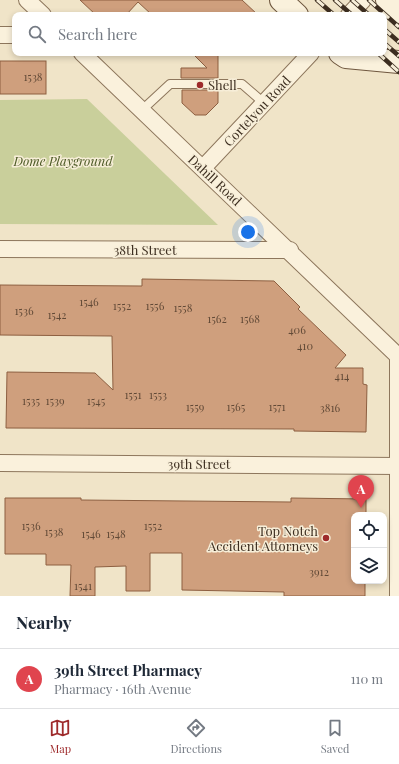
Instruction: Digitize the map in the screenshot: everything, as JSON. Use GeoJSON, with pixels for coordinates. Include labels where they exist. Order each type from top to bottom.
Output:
{"type":"FeatureCollection","features":[{"type":"Feature","properties":{"kind":"main road"},"geometry":{"type":"LineString","coordinates":[[281,0],[294,12]]}},
{"type":"Feature","properties":{"kind":"main road"},"geometry":{"type":"LineString","coordinates":[[387,0],[399,12]]}},
{"type":"Feature","properties":{"kind":"main road"},"geometry":{"type":"LineString","coordinates":[[344,56],[399,62]]}},
{"type":"Feature","properties":{"kind":"street"},"geometry":{"type":"LineString","coordinates":[[27,0],[40,12]]}},
{"type":"Feature","properties":{"kind":"street"},"geometry":{"type":"LineString","coordinates":[[352,12],[363,0]]}},
{"type":"Feature","properties":{"kind":"street"},"geometry":{"type":"LineString","coordinates":[[0,35],[12,35]]}},
{"type":"Feature","properties":{"kind":"street","name":"Dahill Road"},"geometry":{"type":"LineString","coordinates":[[85,56],[290,250],[398,356]]}},
{"type":"Feature","properties":{"kind":"street","name":"Cortelyou Road"},"geometry":{"type":"LineString","coordinates":[[203,168],[308,56]]}},
{"type":"Feature","properties":{"kind":"street","name":"38th Street"},"geometry":{"type":"LineString","coordinates":[[0,249],[290,250]]}},
{"type":"Feature","properties":{"kind":"street"},"geometry":{"type":"LineString","coordinates":[[398,356],[398,596]]}},
{"type":"Feature","properties":{"kind":"street","name":"39th Street"},"geometry":{"type":"LineString","coordinates":[[0,463],[399,466]]}},
{"type":"Feature","properties":{"kind":"lane"},"geometry":{"type":"LineString","coordinates":[[142,110],[170,84],[242,84],[264,103]]}},
{"type":"Feature","properties":{"kind":"green space","name":"Dome Playground"},"geometry":{"type":"Polygon","coordinates":[[[87,99],[218,225],[0,224],[0,100],[87,99]]]}},
{"type":"Feature","properties":{"kind":"building"},"geometry":{"type":"Polygon","coordinates":[[[80,0],[242,0],[255,12],[149,12],[138,2],[129,12],[93,12],[80,0]]]}},
{"type":"Feature","properties":{"kind":"building"},"geometry":{"type":"Polygon","coordinates":[[[195,56],[218,56],[218,78],[181,78],[181,68],[207,68],[195,56]]]}},
{"type":"Feature","properties":{"kind":"building"},"geometry":{"type":"Polygon","coordinates":[[[0,61],[46,61],[46,94],[0,94],[0,61]]]}},
{"type":"Feature","properties":{"kind":"building"},"geometry":{"type":"Polygon","coordinates":[[[182,90],[218,90],[218,103],[206,115],[195,115],[182,103],[182,90]]]}},
{"type":"Feature","properties":{"kind":"building"},"geometry":{"type":"Polygon","coordinates":[[[142,279],[274,281],[300,307],[298,309],[346,355],[335,368],[363,368],[363,384],[367,385],[366,432],[294,431],[294,429],[6,428],[7,372],[95,373],[113,390],[112,336],[0,335],[0,285],[142,286],[142,279]]]}},
{"type":"Feature","properties":{"kind":"building"},"geometry":{"type":"Polygon","coordinates":[[[5,498],[291,502],[291,498],[366,499],[366,512],[351,512],[351,584],[365,584],[365,596],[284,596],[284,592],[182,590],[182,553],[150,553],[150,591],[126,591],[126,566],[95,567],[95,596],[70,596],[71,565],[46,565],[46,554],[5,554],[5,498]]]}},
{"type":"Feature","properties":{"kind":"railway"},"geometry":{"type":"LineString","coordinates":[[317,0],[331,12]]}},
{"type":"Feature","properties":{"kind":"railway"},"geometry":{"type":"LineString","coordinates":[[335,0],[349,12]]}},
{"type":"Feature","properties":{"kind":"railway"},"geometry":{"type":"LineString","coordinates":[[352,0],[366,12]]}},
{"type":"Feature","properties":{"kind":"railway"},"geometry":{"type":"LineString","coordinates":[[369,0],[382,12]]}},
{"type":"Feature","properties":{"kind":"railway"},"geometry":{"type":"LineString","coordinates":[[387,16],[399,27]]}},
{"type":"Feature","properties":{"kind":"railway"},"geometry":{"type":"LineString","coordinates":[[387,32],[399,42]]}},
{"type":"Feature","properties":{"kind":"railway"},"geometry":{"type":"LineString","coordinates":[[387,46],[399,56]]}},
{"type":"Feature","properties":{"kind":"railway"},"geometry":{"type":"LineString","coordinates":[[381,56],[399,72]]}},
{"type":"Feature","properties":{"kind":"place","name":"Shell"},"geometry":{"type":"Point","coordinates":[200,85]}},
{"type":"Feature","properties":{"kind":"place","name":"39th Street Pharmacy"},"geometry":{"type":"Point","coordinates":[361,508]}},
{"type":"Feature","properties":{"kind":"place","name":"Top Notch Accident Attorneys"},"geometry":{"type":"Point","coordinates":[326,538]}}]}
